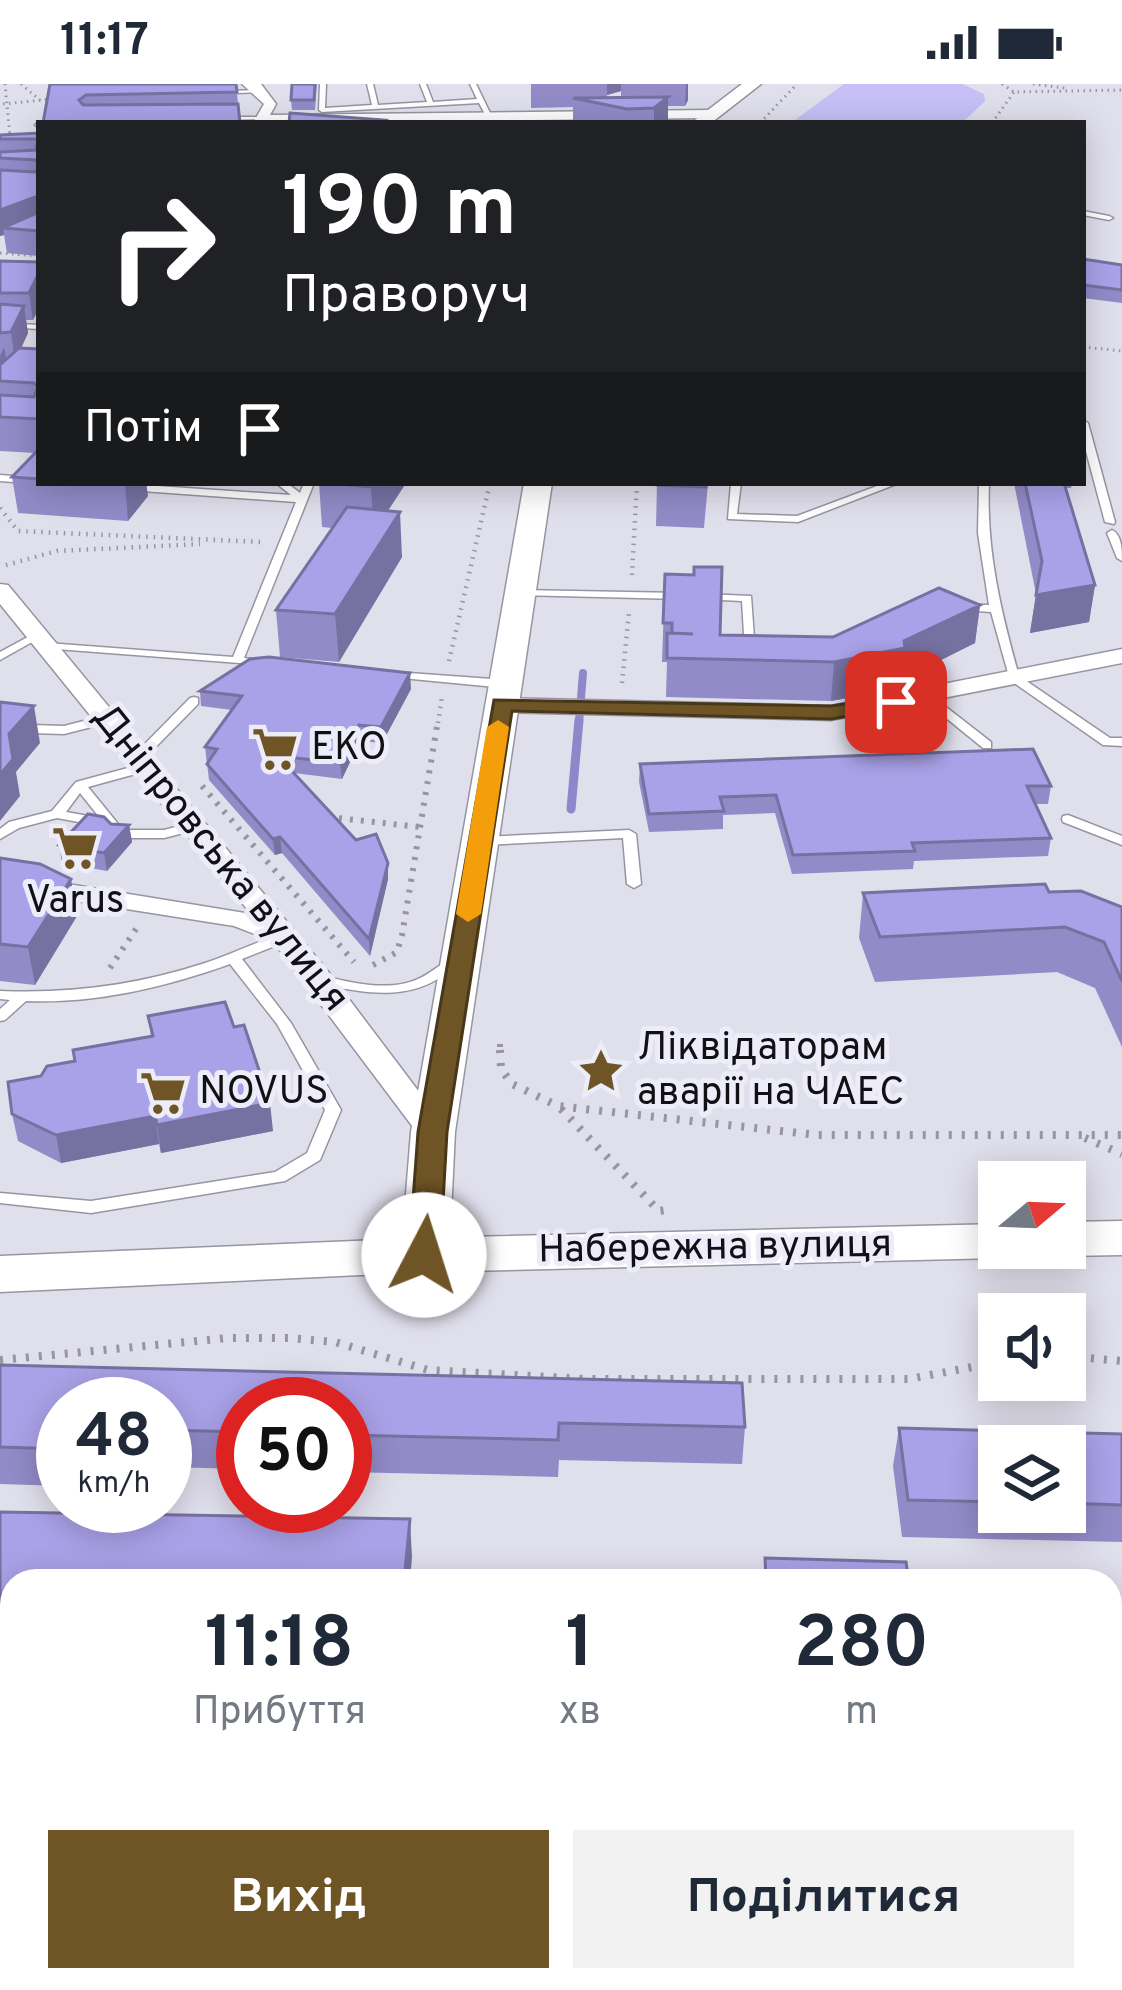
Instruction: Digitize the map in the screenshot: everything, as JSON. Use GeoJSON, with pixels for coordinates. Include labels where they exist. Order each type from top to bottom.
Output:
{"type":"FeatureCollection","features":[{"type":"Feature","properties":{"kind":"main road"},"geometry":{"type":"LineString","coordinates":[[705,119],[746,90]]}},
{"type":"Feature","properties":{"kind":"main road"},"geometry":{"type":"LineString","coordinates":[[424,1255],[433,1132],[538,486]]}},
{"type":"Feature","properties":{"kind":"main road"},"geometry":{"type":"LineString","coordinates":[[1086,1239],[1122,1238]]}},
{"type":"Feature","properties":{"kind":"main road","name":"Набережна вулиця"},"geometry":{"type":"LineString","coordinates":[[0,1274],[424,1255],[978,1242]]}},
{"type":"Feature","properties":{"kind":"street"},"geometry":{"type":"LineString","coordinates":[[248,84],[270,104],[262,120]]}},
{"type":"Feature","properties":{"kind":"street"},"geometry":{"type":"LineString","coordinates":[[704,93],[746,90]]}},
{"type":"Feature","properties":{"kind":"street"},"geometry":{"type":"LineString","coordinates":[[271,120],[322,114],[410,120],[489,117],[629,99]]}},
{"type":"Feature","properties":{"kind":"street"},"geometry":{"type":"LineString","coordinates":[[515,112],[516,102],[549,102]]}},
{"type":"Feature","properties":{"kind":"street"},"geometry":{"type":"LineString","coordinates":[[515,112],[705,119]]}},
{"type":"Feature","properties":{"kind":"street","name":"Дніпровська вулиця"},"geometry":{"type":"LineString","coordinates":[[3,577],[42,640],[320,980],[433,1132]]}},
{"type":"Feature","properties":{"kind":"street"},"geometry":{"type":"LineString","coordinates":[[504,694],[557,706],[831,712],[928,697],[1122,656]]}},
{"type":"Feature","properties":{"kind":"street"},"geometry":{"type":"LineString","coordinates":[[0,881],[240,919],[285,937]]}},
{"type":"Feature","properties":{"kind":"lane"},"geometry":{"type":"LineString","coordinates":[[323,84],[322,114],[375,105],[479,100]]}},
{"type":"Feature","properties":{"kind":"lane"},"geometry":{"type":"LineString","coordinates":[[370,84],[375,105]]}},
{"type":"Feature","properties":{"kind":"lane"},"geometry":{"type":"LineString","coordinates":[[423,84],[430,102]]}},
{"type":"Feature","properties":{"kind":"lane"},"geometry":{"type":"LineString","coordinates":[[473,84],[489,117]]}},
{"type":"Feature","properties":{"kind":"lane"},"geometry":{"type":"LineString","coordinates":[[206,94],[262,92]]}},
{"type":"Feature","properties":{"kind":"lane"},"geometry":{"type":"LineString","coordinates":[[1086,214],[1108,218]]}},
{"type":"Feature","properties":{"kind":"lane"},"geometry":{"type":"LineString","coordinates":[[0,325],[36,327]]}},
{"type":"Feature","properties":{"kind":"lane"},"geometry":{"type":"LineString","coordinates":[[1086,434],[1122,558]]}},
{"type":"Feature","properties":{"kind":"lane"},"geometry":{"type":"LineString","coordinates":[[0,478],[36,481]]}},
{"type":"Feature","properties":{"kind":"lane"},"geometry":{"type":"LineString","coordinates":[[118,486],[302,500]]}},
{"type":"Feature","properties":{"kind":"lane"},"geometry":{"type":"LineString","coordinates":[[285,486],[302,500]]}},
{"type":"Feature","properties":{"kind":"lane"},"geometry":{"type":"LineString","coordinates":[[237,661],[308,486]]}},
{"type":"Feature","properties":{"kind":"lane"},"geometry":{"type":"LineString","coordinates":[[736,486],[732,517],[798,519],[886,486]]}},
{"type":"Feature","properties":{"kind":"lane"},"geometry":{"type":"LineString","coordinates":[[985,486],[981,522],[995,609],[1014,678],[1107,742],[1122,742]]}},
{"type":"Feature","properties":{"kind":"lane"},"geometry":{"type":"LineString","coordinates":[[520,593],[747,598],[751,652],[773,652]]}},
{"type":"Feature","properties":{"kind":"lane"},"geometry":{"type":"LineString","coordinates":[[950,606],[995,609]]}},
{"type":"Feature","properties":{"kind":"lane"},"geometry":{"type":"LineString","coordinates":[[0,657],[42,640],[284,665]]}},
{"type":"Feature","properties":{"kind":"lane"},"geometry":{"type":"LineString","coordinates":[[376,674],[445,680],[504,694]]}},
{"type":"Feature","properties":{"kind":"lane"},"geometry":{"type":"LineString","coordinates":[[928,697],[987,745]]}},
{"type":"Feature","properties":{"kind":"lane"},"geometry":{"type":"LineString","coordinates":[[57,814],[80,784],[141,763],[194,701]]}},
{"type":"Feature","properties":{"kind":"lane"},"geometry":{"type":"LineString","coordinates":[[0,728],[64,730],[106,719]]}},
{"type":"Feature","properties":{"kind":"lane"},"geometry":{"type":"LineString","coordinates":[[80,784],[118,834],[164,834],[194,826]]}},
{"type":"Feature","properties":{"kind":"lane"},"geometry":{"type":"LineString","coordinates":[[0,835],[14,825],[57,814],[111,824]]}},
{"type":"Feature","properties":{"kind":"lane"},"geometry":{"type":"LineString","coordinates":[[1068,819],[1122,841]]}},
{"type":"Feature","properties":{"kind":"lane"},"geometry":{"type":"LineString","coordinates":[[480,841],[629,834],[634,884]]}},
{"type":"Feature","properties":{"kind":"lane"},"geometry":{"type":"LineString","coordinates":[[0,994],[92,996],[235,960],[285,937]]}},
{"type":"Feature","properties":{"kind":"lane"},"geometry":{"type":"LineString","coordinates":[[320,980],[365,990],[398,991],[434,979],[462,951]]}},
{"type":"Feature","properties":{"kind":"lane"},"geometry":{"type":"LineString","coordinates":[[0,1198],[91,1207],[278,1177],[314,1156],[333,1110],[284,1023],[235,960]]}},
{"type":"Feature","properties":{"kind":"lane"},"geometry":{"type":"LineString","coordinates":[[0,1017],[21,997]]}},
{"type":"Feature","properties":{"kind":"path"},"geometry":{"type":"LineString","coordinates":[[0,147],[10,136],[3,104],[5,84]]}},
{"type":"Feature","properties":{"kind":"path"},"geometry":{"type":"LineString","coordinates":[[21,84],[40,101]]}},
{"type":"Feature","properties":{"kind":"path"},"geometry":{"type":"LineString","coordinates":[[763,120],[797,84]]}},
{"type":"Feature","properties":{"kind":"path"},"geometry":{"type":"LineString","coordinates":[[1002,84],[1014,92],[1122,90]]}},
{"type":"Feature","properties":{"kind":"path"},"geometry":{"type":"LineString","coordinates":[[1033,84],[1087,91]]}},
{"type":"Feature","properties":{"kind":"path"},"geometry":{"type":"LineString","coordinates":[[994,120],[1014,92]]}},
{"type":"Feature","properties":{"kind":"path"},"geometry":{"type":"LineString","coordinates":[[3,104],[56,98]]}},
{"type":"Feature","properties":{"kind":"path"},"geometry":{"type":"LineString","coordinates":[[0,254],[36,256]]}},
{"type":"Feature","properties":{"kind":"path"},"geometry":{"type":"LineString","coordinates":[[1086,347],[1122,351]]}},
{"type":"Feature","properties":{"kind":"path"},"geometry":{"type":"LineString","coordinates":[[189,772],[350,960],[376,965],[397,952],[445,680],[489,486]]}},
{"type":"Feature","properties":{"kind":"path"},"geometry":{"type":"LineString","coordinates":[[0,508],[18,531],[285,542]]}},
{"type":"Feature","properties":{"kind":"path"},"geometry":{"type":"LineString","coordinates":[[3,577],[57,551],[215,542]]}},
{"type":"Feature","properties":{"kind":"path"},"geometry":{"type":"LineString","coordinates":[[220,805],[243,808]]}},
{"type":"Feature","properties":{"kind":"path"},"geometry":{"type":"LineString","coordinates":[[309,815],[420,827]]}},
{"type":"Feature","properties":{"kind":"path"},"geometry":{"type":"LineString","coordinates":[[122,949],[129,939]]}},
{"type":"Feature","properties":{"kind":"path"},"geometry":{"type":"LineString","coordinates":[[500,1044],[501,1069],[512,1084],[558,1106],[818,1135],[1122,1136]]}},
{"type":"Feature","properties":{"kind":"path"},"geometry":{"type":"LineString","coordinates":[[558,1106],[659,1210],[682,1210]]}},
{"type":"Feature","properties":{"kind":"path"},"geometry":{"type":"LineString","coordinates":[[1082,1137],[1122,1154]]}},
{"type":"Feature","properties":{"kind":"path"},"geometry":{"type":"LineString","coordinates":[[0,1360],[228,1339],[289,1338],[335,1342],[428,1370],[586,1379],[909,1379],[978,1366]]}},
{"type":"Feature","properties":{"kind":"path"},"geometry":{"type":"LineString","coordinates":[[1086,1358],[1122,1361]]}},
{"type":"Feature","properties":{"kind":"shaded area"},"geometry":{"type":"Polygon","coordinates":[[[844,84],[962,84],[984,94],[985,101],[965,120],[795,120],[844,84]]]}},
{"type":"Feature","properties":{"kind":"building"},"geometry":{"type":"Polygon","coordinates":[[[50,84],[236,84],[237,92],[86,95],[79,100],[83,105],[238,104],[240,120],[44,120],[50,84]]]}},
{"type":"Feature","properties":{"kind":"building"},"geometry":{"type":"Polygon","coordinates":[[[292,84],[315,84],[314,100],[291,100],[292,84]]]}},
{"type":"Feature","properties":{"kind":"building"},"geometry":{"type":"Polygon","coordinates":[[[668,97],[654,108],[627,109],[573,98],[668,97]]]}},
{"type":"Feature","properties":{"kind":"building"},"geometry":{"type":"Polygon","coordinates":[[[290,113],[384,120],[289,120],[290,113]]]}},
{"type":"Feature","properties":{"kind":"building"},"geometry":{"type":"Polygon","coordinates":[[[36,133],[36,139],[0,139],[0,135],[36,133]]]}},
{"type":"Feature","properties":{"kind":"building"},"geometry":{"type":"Polygon","coordinates":[[[36,150],[36,160],[0,158],[0,152],[36,150]]]}},
{"type":"Feature","properties":{"kind":"building"},"geometry":{"type":"Polygon","coordinates":[[[0,170],[35,172],[36,197],[0,210],[0,170]]]}},
{"type":"Feature","properties":{"kind":"building"},"geometry":{"type":"Polygon","coordinates":[[[36,213],[36,231],[3,228],[36,213]]]}},
{"type":"Feature","properties":{"kind":"building"},"geometry":{"type":"Polygon","coordinates":[[[1086,259],[1122,265],[1122,290],[1086,285],[1086,259]]]}},
{"type":"Feature","properties":{"kind":"building"},"geometry":{"type":"Polygon","coordinates":[[[0,261],[36,262],[36,279],[29,293],[0,293],[0,261]]]}},
{"type":"Feature","properties":{"kind":"building"},"geometry":{"type":"Polygon","coordinates":[[[0,304],[24,306],[11,332],[0,333],[0,304]]]}},
{"type":"Feature","properties":{"kind":"building"},"geometry":{"type":"Polygon","coordinates":[[[19,348],[36,349],[36,385],[0,381],[0,365],[19,348]]]}},
{"type":"Feature","properties":{"kind":"building"},"geometry":{"type":"Polygon","coordinates":[[[36,392],[36,419],[0,417],[0,395],[34,397],[36,392]]]}},
{"type":"Feature","properties":{"kind":"building"},"geometry":{"type":"Polygon","coordinates":[[[36,452],[36,479],[12,477],[36,452]]]}},
{"type":"Feature","properties":{"kind":"building"},"geometry":{"type":"Polygon","coordinates":[[[1026,486],[1065,486],[1095,585],[1036,595],[1042,561],[1026,486]]]}},
{"type":"Feature","properties":{"kind":"building"},"geometry":{"type":"Polygon","coordinates":[[[347,507],[400,512],[335,614],[276,610],[347,507]]]}},
{"type":"Feature","properties":{"kind":"building"},"geometry":{"type":"Polygon","coordinates":[[[694,567],[722,567],[720,635],[833,637],[939,588],[980,605],[904,641],[905,648],[834,662],[667,658],[667,633],[693,634],[672,633],[672,623],[663,623],[665,574],[694,575],[694,567]]]}},
{"type":"Feature","properties":{"kind":"building"},"geometry":{"type":"Polygon","coordinates":[[[269,657],[410,673],[381,727],[359,725],[340,763],[278,756],[356,840],[376,834],[388,863],[369,939],[280,837],[273,839],[207,764],[217,749],[205,747],[242,696],[200,691],[250,659],[269,657]]]}},
{"type":"Feature","properties":{"kind":"building"},"geometry":{"type":"Polygon","coordinates":[[[0,702],[34,706],[9,734],[13,759],[0,775],[0,702]]]}},
{"type":"Feature","properties":{"kind":"building"},"geometry":{"type":"Polygon","coordinates":[[[1033,749],[1051,786],[1027,786],[1051,838],[912,843],[915,851],[793,855],[776,795],[720,797],[724,811],[649,814],[640,764],[1033,749]]]}},
{"type":"Feature","properties":{"kind":"building"},"geometry":{"type":"Polygon","coordinates":[[[88,814],[104,817],[111,824],[129,825],[104,853],[59,845],[88,814]]]}},
{"type":"Feature","properties":{"kind":"building"},"geometry":{"type":"Polygon","coordinates":[[[0,858],[40,864],[71,879],[28,947],[0,944],[0,858]]]}},
{"type":"Feature","properties":{"kind":"building"},"geometry":{"type":"Polygon","coordinates":[[[1045,884],[1049,892],[1081,891],[1122,907],[1122,981],[1104,942],[1065,927],[880,937],[863,893],[1045,884]]]}},
{"type":"Feature","properties":{"kind":"building"},"geometry":{"type":"Polygon","coordinates":[[[225,1002],[234,1027],[244,1025],[270,1103],[157,1125],[155,1116],[56,1135],[12,1114],[8,1082],[41,1076],[47,1066],[75,1061],[73,1050],[153,1036],[148,1016],[225,1002]]]}},
{"type":"Feature","properties":{"kind":"building"},"geometry":{"type":"Polygon","coordinates":[[[0,1365],[742,1383],[745,1427],[559,1423],[558,1440],[372,1436],[372,1377],[216,1377],[216,1431],[192,1431],[192,1377],[36,1377],[36,1448],[0,1447],[0,1365]]]}},
{"type":"Feature","properties":{"kind":"building"},"geometry":{"type":"Polygon","coordinates":[[[899,1428],[978,1430],[978,1502],[908,1500],[899,1428]]]}},
{"type":"Feature","properties":{"kind":"building"},"geometry":{"type":"Polygon","coordinates":[[[1086,1433],[1122,1434],[1122,1505],[1086,1504],[1086,1433]]]}},
{"type":"Feature","properties":{"kind":"building"},"geometry":{"type":"Polygon","coordinates":[[[0,1512],[36,1513],[36,1533],[192,1533],[192,1515],[216,1516],[216,1533],[372,1533],[372,1518],[410,1519],[405,1569],[0,1569],[0,1512]]]}},
{"type":"Feature","properties":{"kind":"building"},"geometry":{"type":"Polygon","coordinates":[[[765,1558],[906,1562],[907,1569],[765,1569],[765,1558]]]}},
{"type":"Feature","properties":{"kind":"waterway"},"geometry":{"type":"LineString","coordinates":[[579,723],[583,673]]}},
{"type":"Feature","properties":{"kind":"waterway"},"geometry":{"type":"LineString","coordinates":[[571,809],[579,720]]}},
{"type":"Feature","properties":{"kind":"slow traffic"},"geometry":{"type":"LineString","coordinates":[[468,914],[498,727]]}},
{"type":"Feature","properties":{"kind":"place","name":"EKO"},"geometry":{"type":"Point","coordinates":[275,749]}},
{"type":"Feature","properties":{"kind":"place","name":"Varus"},"geometry":{"type":"Point","coordinates":[75,848]}},
{"type":"Feature","properties":{"kind":"place","name":"Ліквідаторам аварії на ЧАЕС"},"geometry":{"type":"Point","coordinates":[601,1071]}},
{"type":"Feature","properties":{"kind":"place","name":"NOVUS"},"geometry":{"type":"Point","coordinates":[163,1093]}},
{"type":"Feature","properties":{"kind":"route"},"geometry":{"type":"LineString","coordinates":[[424,1255],[433,1132],[502,705],[831,712],[896,702]]}}]}
